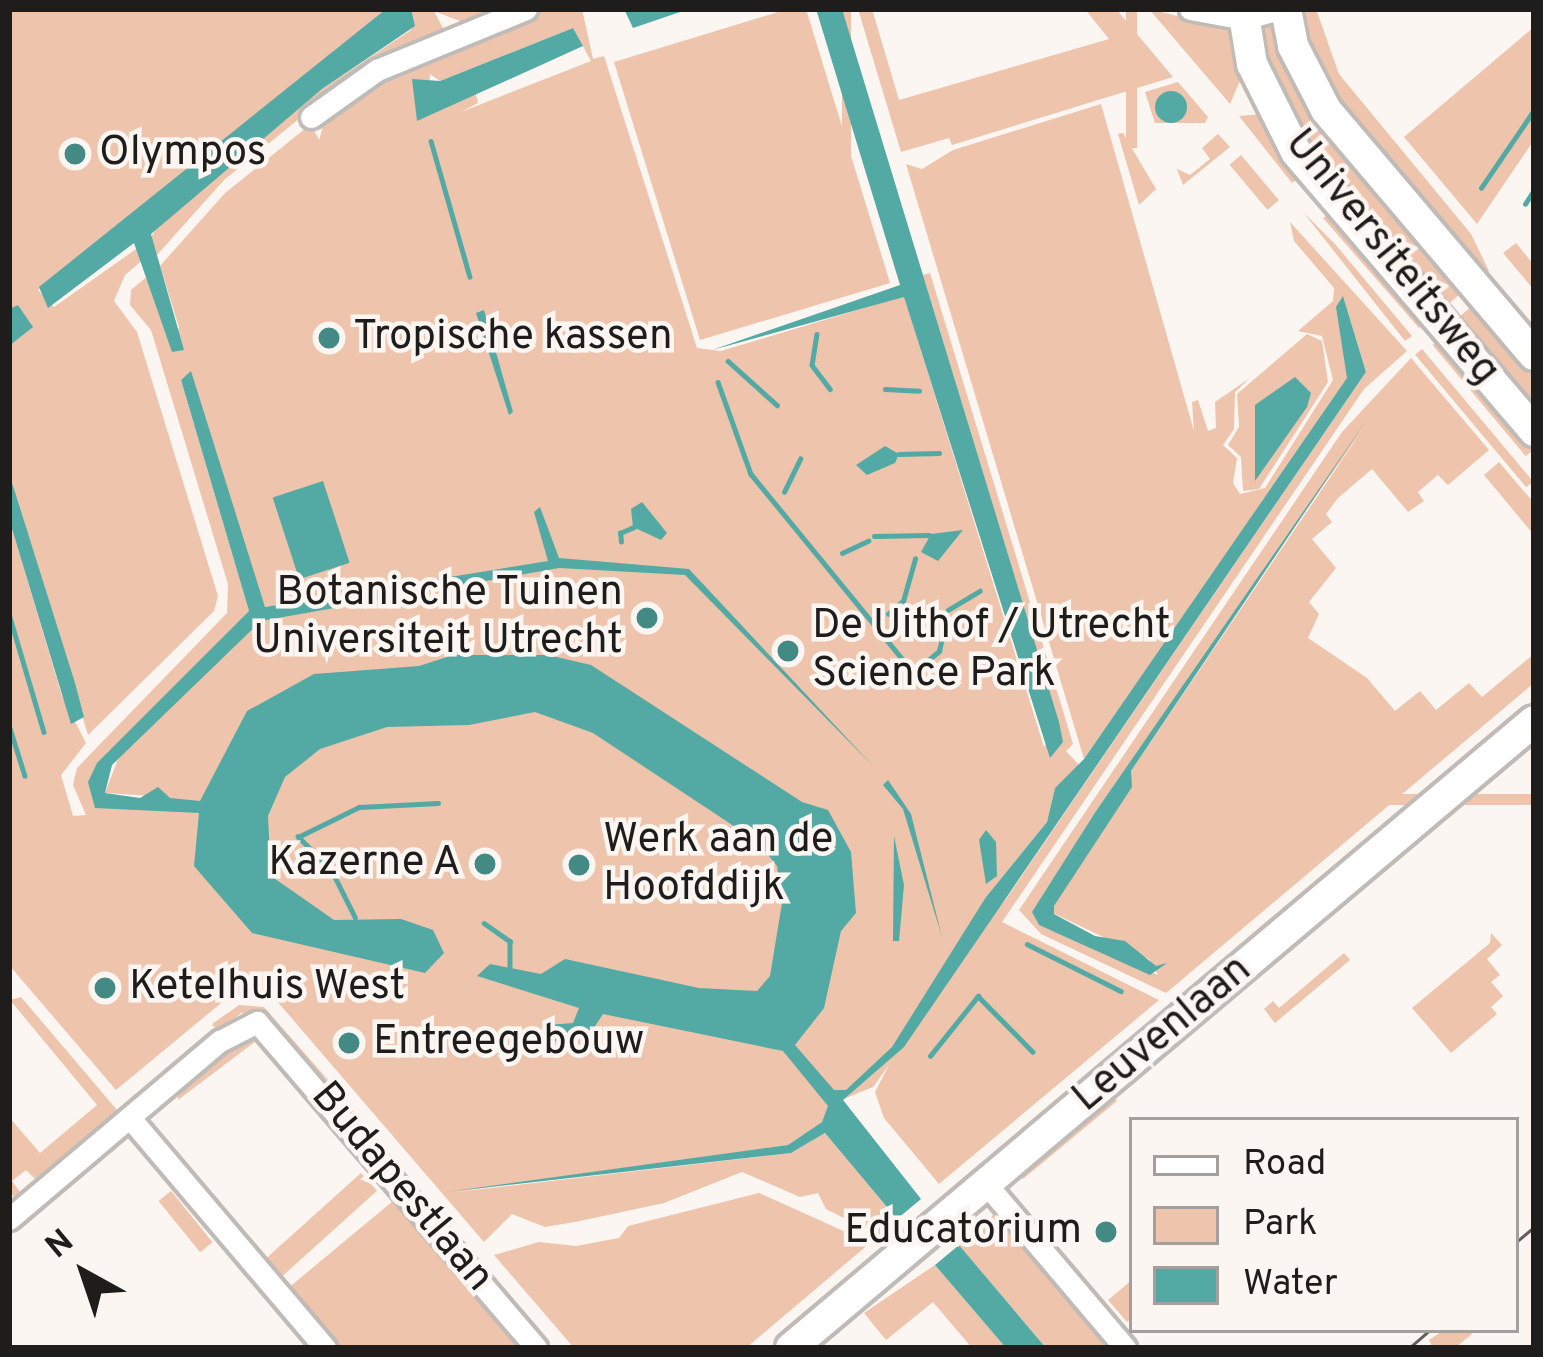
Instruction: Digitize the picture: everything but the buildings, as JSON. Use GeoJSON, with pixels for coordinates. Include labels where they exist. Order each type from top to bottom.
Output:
{"type":"FeatureCollection","features":[{"type":"Feature","properties":{"kind":"main road","name":"Universiteitsweg"},"geometry":{"type":"LineString","coordinates":[[1282,9],[1293,46],[1326,110],[1534,355]]}},
{"type":"Feature","properties":{"kind":"main road","name":"Universiteitsweg"},"geometry":{"type":"LineString","coordinates":[[1244,14],[1257,78],[1296,152],[1534,431]]}},
{"type":"Feature","properties":{"kind":"main road","name":"Leuvenlaan"},"geometry":{"type":"LineString","coordinates":[[791,1348],[1534,722]]}},
{"type":"Feature","properties":{"kind":"street"},"geometry":{"type":"LineString","coordinates":[[311,117],[377,70],[526,9]]}},
{"type":"Feature","properties":{"kind":"street"},"geometry":{"type":"LineString","coordinates":[[1190,9],[1244,14],[1282,9]]}},
{"type":"Feature","properties":{"kind":"street","name":"Budapestlaan"},"geometry":{"type":"LineString","coordinates":[[130,1118],[241,1025],[266,1027],[536,1348]]}},
{"type":"Feature","properties":{"kind":"street"},"geometry":{"type":"LineString","coordinates":[[9,1220],[130,1118],[325,1348]]}},
{"type":"Feature","properties":{"kind":"street"},"geometry":{"type":"LineString","coordinates":[[987,1185],[1125,1348]]}},
{"type":"Feature","properties":{"kind":"green space"},"geometry":{"type":"Polygon","coordinates":[[[9,9],[386,9],[38,290],[54,307],[139,247],[144,259],[125,275],[114,301],[137,332],[218,596],[214,611],[88,735],[9,473],[9,344],[19,305],[9,310],[9,9]]]}},
{"type":"Feature","properties":{"kind":"green space"},"geometry":{"type":"Polygon","coordinates":[[[411,9],[509,9],[470,25],[434,11],[445,32],[333,91],[224,180],[157,255],[151,238],[157,226],[322,89],[411,30],[411,9]]]}},
{"type":"Feature","properties":{"kind":"green space","name":"Botanische Tuinen Universiteit Utrecht"},"geometry":{"type":"Polygon","coordinates":[[[546,9],[582,9],[593,59],[604,56],[697,348],[721,351],[904,296],[1044,747],[1059,723],[923,275],[930,273],[1073,744],[1066,751],[1079,765],[1055,788],[1047,822],[986,897],[941,976],[1006,899],[1366,372],[1343,296],[1348,378],[1084,759],[906,164],[922,169],[953,150],[1101,104],[1194,431],[1192,402],[1198,400],[1208,431],[1216,428],[1215,402],[1250,378],[1235,392],[1234,429],[1223,445],[1237,458],[1233,483],[1240,494],[1265,488],[1333,380],[1322,336],[1298,331],[1333,301],[1334,288],[1294,241],[1290,222],[1407,351],[1364,389],[1002,922],[1159,1000],[939,1184],[884,1118],[875,1092],[889,1065],[873,1087],[829,1105],[822,1122],[788,1145],[447,1193],[791,1153],[825,1133],[897,1219],[879,1236],[826,1209],[818,1193],[800,1197],[742,1172],[664,1203],[575,1222],[545,1227],[512,1214],[484,1242],[276,1000],[232,994],[116,1090],[9,965],[9,519],[62,696],[86,743],[61,775],[73,816],[86,815],[73,785],[77,768],[227,613],[228,584],[151,330],[130,305],[131,290],[150,274],[172,352],[179,327],[160,266],[225,193],[311,124],[319,140],[325,120],[357,90],[546,9]],[[573,28],[440,81],[430,74],[428,110],[475,91],[478,103],[461,112],[591,61],[573,28]],[[191,372],[181,380],[249,611],[112,750],[125,752],[241,635],[289,603],[265,607],[258,594],[191,372]],[[109,750],[93,792],[96,808],[151,796],[105,793],[118,759],[109,750]]]}},
{"type":"Feature","properties":{"kind":"green space"},"geometry":{"type":"Polygon","coordinates":[[[788,9],[806,9],[890,283],[700,340],[614,62],[788,9]]]}},
{"type":"Feature","properties":{"kind":"green space"},"geometry":{"type":"Polygon","coordinates":[[[842,9],[851,9],[851,279],[842,279],[842,9]]]}},
{"type":"Feature","properties":{"kind":"green space"},"geometry":{"type":"Polygon","coordinates":[[[858,9],[872,9],[899,100],[1109,39],[1085,9],[1116,9],[1173,77],[952,145],[949,138],[901,152],[858,9]]]}},
{"type":"Feature","properties":{"kind":"green space"},"geometry":{"type":"Polygon","coordinates":[[[1126,9],[1137,9],[1137,148],[1126,148],[1126,9]]]}},
{"type":"Feature","properties":{"kind":"green space"},"geometry":{"type":"Polygon","coordinates":[[[1149,9],[1230,29],[1242,76],[1230,104],[1149,9]]]}},
{"type":"Feature","properties":{"kind":"green space"},"geometry":{"type":"Polygon","coordinates":[[[1300,9],[1316,9],[1339,74],[1471,234],[1489,271],[1481,278],[1328,92],[1300,9]]]}},
{"type":"Feature","properties":{"kind":"green space"},"geometry":{"type":"Polygon","coordinates":[[[1270,23],[1307,110],[1465,290],[1442,309],[1300,140],[1275,97],[1255,24],[1270,23]]]}},
{"type":"Feature","properties":{"kind":"green space"},"geometry":{"type":"Polygon","coordinates":[[[1534,27],[1534,140],[1477,224],[1404,137],[1534,27]]]}},
{"type":"Feature","properties":{"kind":"green space"},"geometry":{"type":"Polygon","coordinates":[[[1178,82],[1208,117],[1205,123],[1155,123],[1145,92],[1178,82]]]}},
{"type":"Feature","properties":{"kind":"green space"},"geometry":{"type":"Polygon","coordinates":[[[1261,114],[1298,179],[1292,183],[1239,116],[1261,114]]]}},
{"type":"Feature","properties":{"kind":"green space"},"geometry":{"type":"Polygon","coordinates":[[[1123,133],[1156,189],[1139,205],[1118,134],[1123,133]]]}},
{"type":"Feature","properties":{"kind":"green space"},"geometry":{"type":"Polygon","coordinates":[[[1218,134],[1230,147],[1183,185],[1177,169],[1190,175],[1210,159],[1202,148],[1218,134]]]}},
{"type":"Feature","properties":{"kind":"green space"},"geometry":{"type":"Polygon","coordinates":[[[1241,155],[1279,200],[1267,210],[1230,165],[1241,155]]]}},
{"type":"Feature","properties":{"kind":"green space"},"geometry":{"type":"Polygon","coordinates":[[[1334,210],[1427,322],[1419,328],[1323,218],[1334,210]]]}},
{"type":"Feature","properties":{"kind":"green space"},"geometry":{"type":"Polygon","coordinates":[[[1303,212],[1335,244],[1412,336],[1405,341],[1303,212]]]}},
{"type":"Feature","properties":{"kind":"green space"},"geometry":{"type":"Polygon","coordinates":[[[1516,243],[1534,265],[1534,290],[1503,253],[1516,243]]]}},
{"type":"Feature","properties":{"kind":"green space"},"geometry":{"type":"Polygon","coordinates":[[[1477,302],[1534,370],[1534,418],[1453,322],[1477,302]]]}},
{"type":"Feature","properties":{"kind":"green space"},"geometry":{"type":"Polygon","coordinates":[[[1307,334],[1322,341],[1328,382],[1259,489],[1243,491],[1241,457],[1228,445],[1239,427],[1237,394],[1307,334]]]}},
{"type":"Feature","properties":{"kind":"green space"},"geometry":{"type":"Polygon","coordinates":[[[1441,338],[1534,449],[1526,456],[1433,345],[1441,338]]]}},
{"type":"Feature","properties":{"kind":"green space"},"geometry":{"type":"Polygon","coordinates":[[[1422,349],[1533,482],[1526,487],[1415,355],[1422,349]]]}},
{"type":"Feature","properties":{"kind":"green space"},"geometry":{"type":"Polygon","coordinates":[[[1411,358],[1489,450],[1448,485],[1438,475],[1418,492],[1424,501],[1408,512],[1372,469],[1338,498],[1326,514],[1332,522],[1312,539],[1336,568],[1309,602],[1319,614],[1308,638],[1367,678],[1395,711],[1420,691],[1436,710],[1469,683],[1482,697],[1534,654],[1534,683],[1166,993],[1041,934],[1019,910],[1342,432],[1411,358]],[[1367,423],[1096,811],[1033,912],[1039,925],[1158,975],[1149,959],[1053,913],[1131,771],[1367,423]]]}},
{"type":"Feature","properties":{"kind":"green space"},"geometry":{"type":"Polygon","coordinates":[[[1499,462],[1534,503],[1534,535],[1484,475],[1499,462]]]}},
{"type":"Feature","properties":{"kind":"green space"},"geometry":{"type":"Polygon","coordinates":[[[1310,794],[1534,794],[1534,805],[1310,805],[1310,794]]]}},
{"type":"Feature","properties":{"kind":"green space"},"geometry":{"type":"Polygon","coordinates":[[[1491,933],[1502,945],[1487,959],[1500,975],[1491,982],[1503,996],[1491,1007],[1497,1014],[1451,1053],[1412,1008],[1490,943],[1491,933]]]}},
{"type":"Feature","properties":{"kind":"green space"},"geometry":{"type":"Polygon","coordinates":[[[1344,953],[1350,960],[1275,1023],[1264,1009],[1273,1001],[1279,1008],[1344,953]]]}},
{"type":"Feature","properties":{"kind":"green space"},"geometry":{"type":"Polygon","coordinates":[[[21,997],[117,1110],[35,1179],[26,1170],[12,1181],[20,1192],[14,1197],[9,1191],[9,1117],[40,1153],[97,1105],[10,1000],[21,997]]]}},
{"type":"Feature","properties":{"kind":"green space"},"geometry":{"type":"Polygon","coordinates":[[[239,1005],[264,1007],[344,1098],[263,1013],[241,1013],[218,1032],[212,1024],[239,1005]]]}},
{"type":"Feature","properties":{"kind":"green space"},"geometry":{"type":"Polygon","coordinates":[[[253,1033],[369,1166],[366,1170],[256,1041],[178,1100],[179,1088],[253,1033]]]}},
{"type":"Feature","properties":{"kind":"green space"},"geometry":{"type":"Polygon","coordinates":[[[1109,1092],[1117,1101],[1023,1179],[1018,1172],[1109,1092]]]}},
{"type":"Feature","properties":{"kind":"green space"},"geometry":{"type":"Polygon","coordinates":[[[361,1173],[377,1191],[279,1279],[263,1261],[361,1173]]]}},
{"type":"Feature","properties":{"kind":"green space"},"geometry":{"type":"Polygon","coordinates":[[[408,1176],[554,1348],[405,1178],[408,1176]]]}},
{"type":"Feature","properties":{"kind":"green space"},"geometry":{"type":"Polygon","coordinates":[[[171,1191],[213,1242],[200,1252],[159,1201],[171,1191]]]}},
{"type":"Feature","properties":{"kind":"green space"},"geometry":{"type":"Polygon","coordinates":[[[759,1193],[870,1243],[746,1348],[574,1348],[494,1255],[539,1242],[576,1246],[619,1238],[628,1226],[759,1193]]]}},
{"type":"Feature","properties":{"kind":"green space"},"geometry":{"type":"Polygon","coordinates":[[[399,1196],[525,1348],[337,1348],[287,1289],[399,1196]]]}},
{"type":"Feature","properties":{"kind":"green space"},"geometry":{"type":"Polygon","coordinates":[[[1000,1209],[1113,1348],[1046,1348],[959,1245],[1000,1209]]]}},
{"type":"Feature","properties":{"kind":"green space"},"geometry":{"type":"Polygon","coordinates":[[[935,1265],[1006,1348],[972,1348],[933,1302],[886,1340],[864,1313],[935,1265]]]}},
{"type":"Feature","properties":{"kind":"green space"},"geometry":{"type":"Polygon","coordinates":[[[1129,1282],[1129,1320],[1127,1322],[1108,1300],[1129,1282]]]}},
{"type":"Feature","properties":{"kind":"green space"},"geometry":{"type":"Polygon","coordinates":[[[1440,1333],[1472,1334],[1455,1348],[1433,1348],[1429,1340],[1440,1333]]]}},
{"type":"Feature","properties":{"kind":"water"},"geometry":{"type":"Polygon","coordinates":[[[386,9],[411,9],[415,26],[322,89],[151,234],[184,350],[172,352],[134,243],[48,308],[39,287],[386,9]]]}},
{"type":"Feature","properties":{"kind":"water"},"geometry":{"type":"Polygon","coordinates":[[[624,9],[689,9],[633,28],[624,9]]]}},
{"type":"Feature","properties":{"kind":"water"},"geometry":{"type":"Polygon","coordinates":[[[816,9],[842,9],[1059,722],[1063,742],[1050,758],[904,297],[712,350],[900,285],[816,9]]]}},
{"type":"Feature","properties":{"kind":"water"},"geometry":{"type":"Polygon","coordinates":[[[573,28],[583,46],[417,121],[412,79],[440,81],[573,28]]]}},
{"type":"Feature","properties":{"kind":"water"},"geometry":{"type":"Polygon","coordinates":[[[1171,91],[1182,96],[1187,107],[1182,118],[1171,123],[1160,118],[1155,107],[1160,96],[1171,91]]]}},
{"type":"Feature","properties":{"kind":"water"},"geometry":{"type":"Polygon","coordinates":[[[1343,296],[1366,372],[904,1047],[843,1100],[921,1199],[897,1219],[825,1133],[791,1153],[446,1192],[788,1145],[822,1122],[828,1106],[783,1051],[603,1014],[588,1037],[555,1041],[544,1037],[547,1025],[573,1023],[579,1008],[477,976],[490,964],[541,974],[565,959],[699,988],[757,991],[770,976],[782,903],[777,866],[758,842],[593,733],[535,712],[469,725],[387,727],[320,749],[285,777],[268,816],[271,876],[334,920],[401,919],[433,930],[444,953],[425,973],[252,933],[194,866],[199,813],[95,808],[88,782],[97,763],[249,611],[181,380],[191,371],[265,607],[548,561],[534,512],[540,507],[559,558],[689,569],[873,766],[685,575],[559,568],[261,621],[112,765],[105,793],[140,798],[158,787],[170,798],[200,801],[247,711],[314,674],[419,666],[453,655],[548,655],[591,665],[802,802],[828,810],[851,852],[856,913],[841,931],[824,1008],[795,1045],[834,1090],[846,1090],[892,1047],[986,897],[1047,822],[1055,788],[1084,759],[1347,378],[1336,307],[1343,296]]]}},
{"type":"Feature","properties":{"kind":"water"},"geometry":{"type":"Polygon","coordinates":[[[18,305],[33,327],[9,346],[9,309],[18,305]]]}},
{"type":"Feature","properties":{"kind":"water"},"geometry":{"type":"Polygon","coordinates":[[[484,310],[513,412],[509,415],[476,313],[484,310]]]}},
{"type":"Feature","properties":{"kind":"water"},"geometry":{"type":"Polygon","coordinates":[[[1295,377],[1311,393],[1307,407],[1255,481],[1255,405],[1295,377]]]}},
{"type":"Feature","properties":{"kind":"water"},"geometry":{"type":"Polygon","coordinates":[[[1366,421],[1131,771],[1132,787],[1054,906],[1054,914],[1095,936],[1125,941],[1156,966],[1167,963],[1150,975],[1039,925],[1032,912],[1096,811],[1366,421]]]}},
{"type":"Feature","properties":{"kind":"water"},"geometry":{"type":"Polygon","coordinates":[[[885,446],[899,454],[895,463],[867,475],[856,465],[885,446]]]}},
{"type":"Feature","properties":{"kind":"water"},"geometry":{"type":"Polygon","coordinates":[[[9,473],[84,717],[71,724],[9,519],[9,473]]]}},
{"type":"Feature","properties":{"kind":"water"},"geometry":{"type":"Polygon","coordinates":[[[323,481],[350,563],[299,579],[273,497],[323,481]]]}},
{"type":"Feature","properties":{"kind":"water"},"geometry":{"type":"Polygon","coordinates":[[[642,502],[667,533],[661,540],[633,527],[631,509],[642,502]]]}},
{"type":"Feature","properties":{"kind":"water"},"geometry":{"type":"Polygon","coordinates":[[[963,530],[938,561],[921,552],[931,534],[963,530]]]}},
{"type":"Feature","properties":{"kind":"water"},"geometry":{"type":"Polygon","coordinates":[[[888,780],[911,814],[942,937],[903,809],[883,785],[888,780]]]}},
{"type":"Feature","properties":{"kind":"water"},"geometry":{"type":"Polygon","coordinates":[[[986,830],[996,842],[997,876],[986,884],[979,840],[986,830]]]}},
{"type":"Feature","properties":{"kind":"water"},"geometry":{"type":"Polygon","coordinates":[[[894,836],[904,885],[899,941],[893,941],[894,836]]]}},
{"type":"Feature","properties":{"kind":"water"},"geometry":{"type":"Polygon","coordinates":[[[959,1245],[1046,1348],[1006,1348],[935,1265],[959,1245]]]}},
{"type":"Feature","properties":{"kind":"waterway"},"geometry":{"type":"LineString","coordinates":[[1481,188],[1534,110]]}},
{"type":"Feature","properties":{"kind":"waterway"},"geometry":{"type":"LineString","coordinates":[[431,141],[470,277]]}},
{"type":"Feature","properties":{"kind":"waterway"},"geometry":{"type":"LineString","coordinates":[[1525,204],[1534,190]]}},
{"type":"Feature","properties":{"kind":"waterway"},"geometry":{"type":"LineString","coordinates":[[817,334],[812,365],[830,389]]}},
{"type":"Feature","properties":{"kind":"waterway"},"geometry":{"type":"LineString","coordinates":[[728,361],[777,405]]}},
{"type":"Feature","properties":{"kind":"waterway"},"geometry":{"type":"LineString","coordinates":[[718,382],[751,474],[918,678]]}},
{"type":"Feature","properties":{"kind":"waterway"},"geometry":{"type":"LineString","coordinates":[[885,389],[919,391]]}},
{"type":"Feature","properties":{"kind":"waterway"},"geometry":{"type":"LineString","coordinates":[[899,454],[939,453]]}},
{"type":"Feature","properties":{"kind":"waterway"},"geometry":{"type":"LineString","coordinates":[[784,492],[800,459]]}},
{"type":"Feature","properties":{"kind":"waterway"},"geometry":{"type":"LineString","coordinates":[[621,542],[620,533],[634,527]]}},
{"type":"Feature","properties":{"kind":"waterway"},"geometry":{"type":"LineString","coordinates":[[874,536],[929,535]]}},
{"type":"Feature","properties":{"kind":"waterway"},"geometry":{"type":"LineString","coordinates":[[842,553],[868,541]]}},
{"type":"Feature","properties":{"kind":"waterway"},"geometry":{"type":"LineString","coordinates":[[888,614],[903,601],[915,559]]}},
{"type":"Feature","properties":{"kind":"waterway"},"geometry":{"type":"LineString","coordinates":[[948,610],[980,591]]}},
{"type":"Feature","properties":{"kind":"waterway"},"geometry":{"type":"LineString","coordinates":[[9,614],[44,732]]}},
{"type":"Feature","properties":{"kind":"waterway"},"geometry":{"type":"LineString","coordinates":[[922,665],[939,651],[946,620]]}},
{"type":"Feature","properties":{"kind":"waterway"},"geometry":{"type":"LineString","coordinates":[[9,725],[25,776]]}},
{"type":"Feature","properties":{"kind":"waterway"},"geometry":{"type":"LineString","coordinates":[[355,918],[331,870],[298,837],[359,807],[438,803]]}},
{"type":"Feature","properties":{"kind":"waterway"},"geometry":{"type":"LineString","coordinates":[[484,923],[510,941],[510,969]]}},
{"type":"Feature","properties":{"kind":"waterway"},"geometry":{"type":"LineString","coordinates":[[1027,944],[1121,991]]}},
{"type":"Feature","properties":{"kind":"waterway"},"geometry":{"type":"LineString","coordinates":[[930,1056],[978,996],[1033,1052]]}},
{"type":"Feature","properties":{"kind":"tram line"},"geometry":{"type":"LineString","coordinates":[[1519,1240],[1534,1227]]}},
{"type":"Feature","properties":{"kind":"tram line"},"geometry":{"type":"LineString","coordinates":[[1409,1348],[1426,1333]]}},
{"type":"Feature","properties":{"kind":"place","name":"Olympos"},"geometry":{"type":"Point","coordinates":[75,154]}},
{"type":"Feature","properties":{"kind":"place","name":"Tropische kassen"},"geometry":{"type":"Point","coordinates":[329,338]}},
{"type":"Feature","properties":{"kind":"place","name":"Botanische Tuinen Universiteit Utrecht"},"geometry":{"type":"Point","coordinates":[647,618]}},
{"type":"Feature","properties":{"kind":"place","name":"De Uithof / Utrecht Science Park"},"geometry":{"type":"Point","coordinates":[788,651]}},
{"type":"Feature","properties":{"kind":"place","name":"Kazerne A"},"geometry":{"type":"Point","coordinates":[485,864]}},
{"type":"Feature","properties":{"kind":"place","name":"Werk aan de Hoofddijk"},"geometry":{"type":"Point","coordinates":[579,865]}},
{"type":"Feature","properties":{"kind":"place","name":"Ketelhuis West"},"geometry":{"type":"Point","coordinates":[105,988]}},
{"type":"Feature","properties":{"kind":"place","name":"Entreegebouw"},"geometry":{"type":"Point","coordinates":[349,1043]}},
{"type":"Feature","properties":{"kind":"place","name":"Educatorium"},"geometry":{"type":"Point","coordinates":[1106,1232]}}]}
